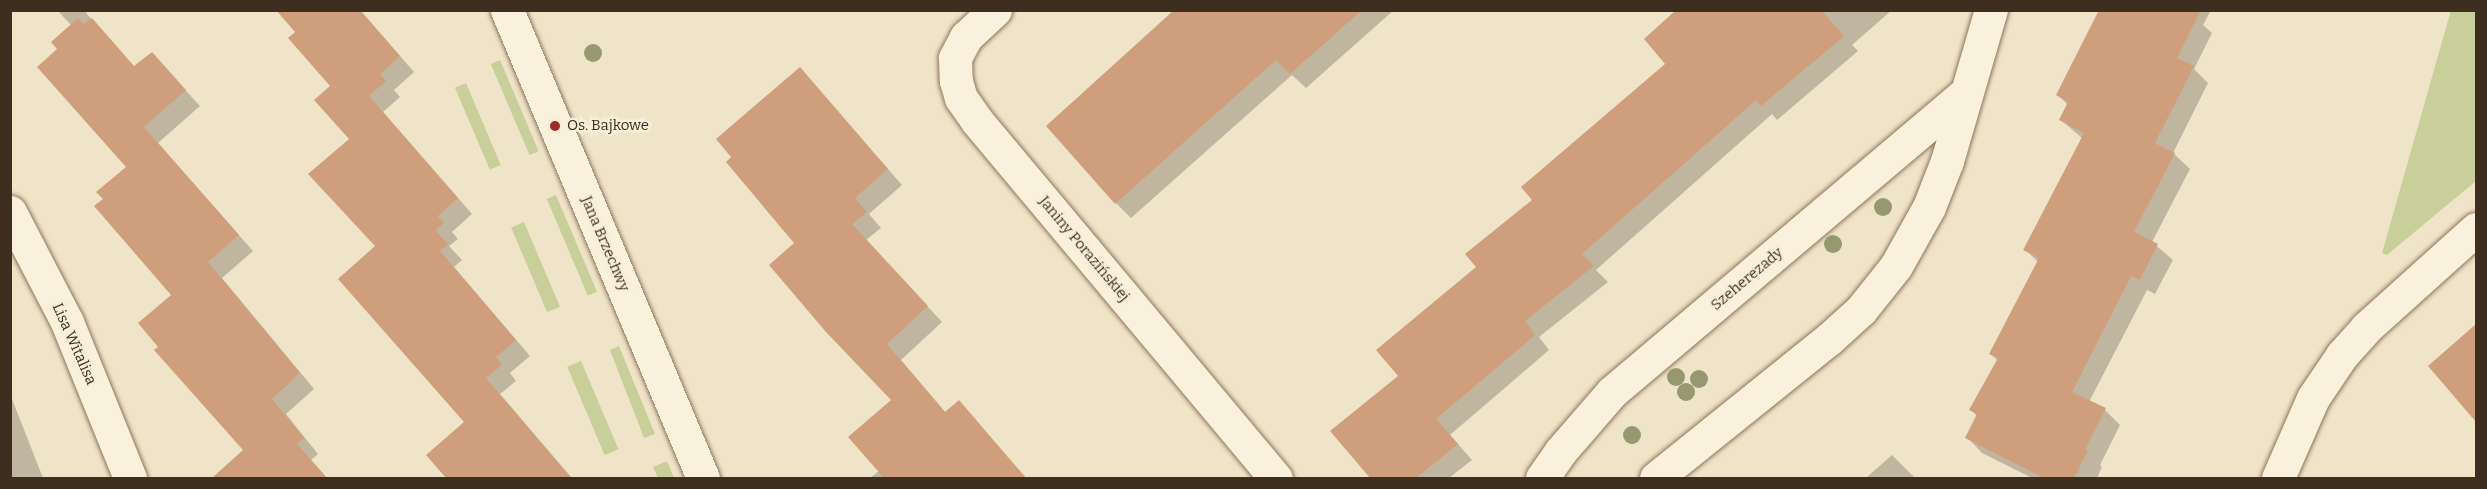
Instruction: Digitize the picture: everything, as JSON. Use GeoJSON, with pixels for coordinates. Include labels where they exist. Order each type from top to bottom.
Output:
{"type":"FeatureCollection","features":[{"type":"Feature","properties":{"kind":"street","name":"Jana Brzechwy"},"geometry":{"type":"LineString","coordinates":[[507,10],[703,478]]}},
{"type":"Feature","properties":{"kind":"street","name":"Janiny Porazińskiej"},"geometry":{"type":"LineString","coordinates":[[995,10],[966,37],[955,58],[956,81],[962,98],[977,121],[1276,478]]}},
{"type":"Feature","properties":{"kind":"street"},"geometry":{"type":"LineString","coordinates":[[1656,478],[1862,310],[1896,266],[1929,207],[1947,161],[1991,10]]}},
{"type":"Feature","properties":{"kind":"street","name":"Szeherezady"},"geometry":{"type":"LineString","coordinates":[[1542,478],[1560,452],[1612,392],[1966,93]]}},
{"type":"Feature","properties":{"kind":"street","name":"Lisa Witalisa"},"geometry":{"type":"LineString","coordinates":[[10,212],[67,322],[130,478]]}},
{"type":"Feature","properties":{"kind":"street"},"geometry":{"type":"LineString","coordinates":[[2278,478],[2313,398],[2342,356],[2366,328],[2476,229]]}},
{"type":"Feature","properties":{"kind":"green space"},"geometry":{"type":"Polygon","coordinates":[[[2451,10],[2476,11],[2476,181],[2387,255],[2382,253],[2451,10]]]}},
{"type":"Feature","properties":{"kind":"green space"},"geometry":{"type":"Polygon","coordinates":[[[500,60],[539,151],[529,155],[491,64],[500,60]]]}},
{"type":"Feature","properties":{"kind":"green space"},"geometry":{"type":"Polygon","coordinates":[[[466,83],[501,165],[490,170],[455,88],[466,83]]]}},
{"type":"Feature","properties":{"kind":"green space"},"geometry":{"type":"Polygon","coordinates":[[[556,195],[597,292],[588,296],[547,199],[556,195]]]}},
{"type":"Feature","properties":{"kind":"green space"},"geometry":{"type":"Polygon","coordinates":[[[524,222],[560,307],[547,312],[511,227],[524,222]]]}},
{"type":"Feature","properties":{"kind":"green space"},"geometry":{"type":"Polygon","coordinates":[[[619,346],[655,434],[644,438],[610,350],[619,346]]]}},
{"type":"Feature","properties":{"kind":"green space"},"geometry":{"type":"Polygon","coordinates":[[[581,361],[619,449],[605,455],[567,367],[581,361]]]}},
{"type":"Feature","properties":{"kind":"green space"},"geometry":{"type":"Polygon","coordinates":[[[667,461],[674,478],[658,478],[653,467],[667,461]]]}},
{"type":"Feature","properties":{"kind":"building"},"geometry":{"type":"Polygon","coordinates":[[[276,10],[360,10],[400,56],[380,74],[386,81],[369,96],[458,198],[438,216],[444,223],[435,230],[448,244],[440,251],[516,340],[496,357],[502,365],[486,378],[571,478],[446,478],[426,455],[464,422],[338,279],[375,246],[308,174],[349,139],[314,100],[330,86],[288,38],[295,32],[276,10]]]}},
{"type":"Feature","properties":{"kind":"building"},"geometry":{"type":"Polygon","coordinates":[[[1174,10],[1362,10],[1290,74],[1276,60],[1115,204],[1046,126],[1174,10]]]}},
{"type":"Feature","properties":{"kind":"building"},"geometry":{"type":"Polygon","coordinates":[[[1676,10],[1821,10],[1844,36],[1761,106],[1756,100],[1582,254],[1594,266],[1525,321],[1535,335],[1436,419],[1458,444],[1416,478],[1370,478],[1330,431],[1398,376],[1376,350],[1476,267],[1465,254],[1532,200],[1521,187],[1665,64],[1644,39],[1676,10]]]}},
{"type":"Feature","properties":{"kind":"building"},"geometry":{"type":"Polygon","coordinates":[[[2099,10],[2201,10],[2177,58],[2194,66],[2155,143],[2175,153],[2134,232],[2158,244],[2140,280],[2131,276],[2072,392],[2106,408],[2085,449],[2088,451],[2074,478],[2044,478],[1965,438],[1977,414],[1969,410],[1998,358],[1989,354],[2039,258],[2023,250],[2084,133],[2059,120],[2068,102],[2056,95],[2099,10]]]}},
{"type":"Feature","properties":{"kind":"building"},"geometry":{"type":"Polygon","coordinates":[[[78,18],[84,24],[92,18],[134,66],[152,52],[186,90],[144,127],[239,235],[208,262],[300,373],[272,399],[304,438],[297,444],[327,478],[212,478],[243,450],[154,350],[158,347],[138,323],[171,295],[94,206],[103,199],[96,192],[126,167],[37,67],[57,49],[51,42],[78,18]]]}},
{"type":"Feature","properties":{"kind":"building"},"geometry":{"type":"Polygon","coordinates":[[[800,67],[888,169],[855,198],[867,212],[852,224],[928,306],[887,344],[945,412],[959,400],[1026,478],[884,478],[848,437],[891,400],[826,332],[769,265],[794,243],[726,162],[731,157],[716,139],[800,67]]]}},
{"type":"Feature","properties":{"kind":"building"},"geometry":{"type":"Polygon","coordinates":[[[2476,324],[2476,422],[2428,366],[2476,324]]]}},
{"type":"Feature","properties":{"kind":"place","name":"Os. Bajkowe"},"geometry":{"type":"Point","coordinates":[555,126]}}]}
